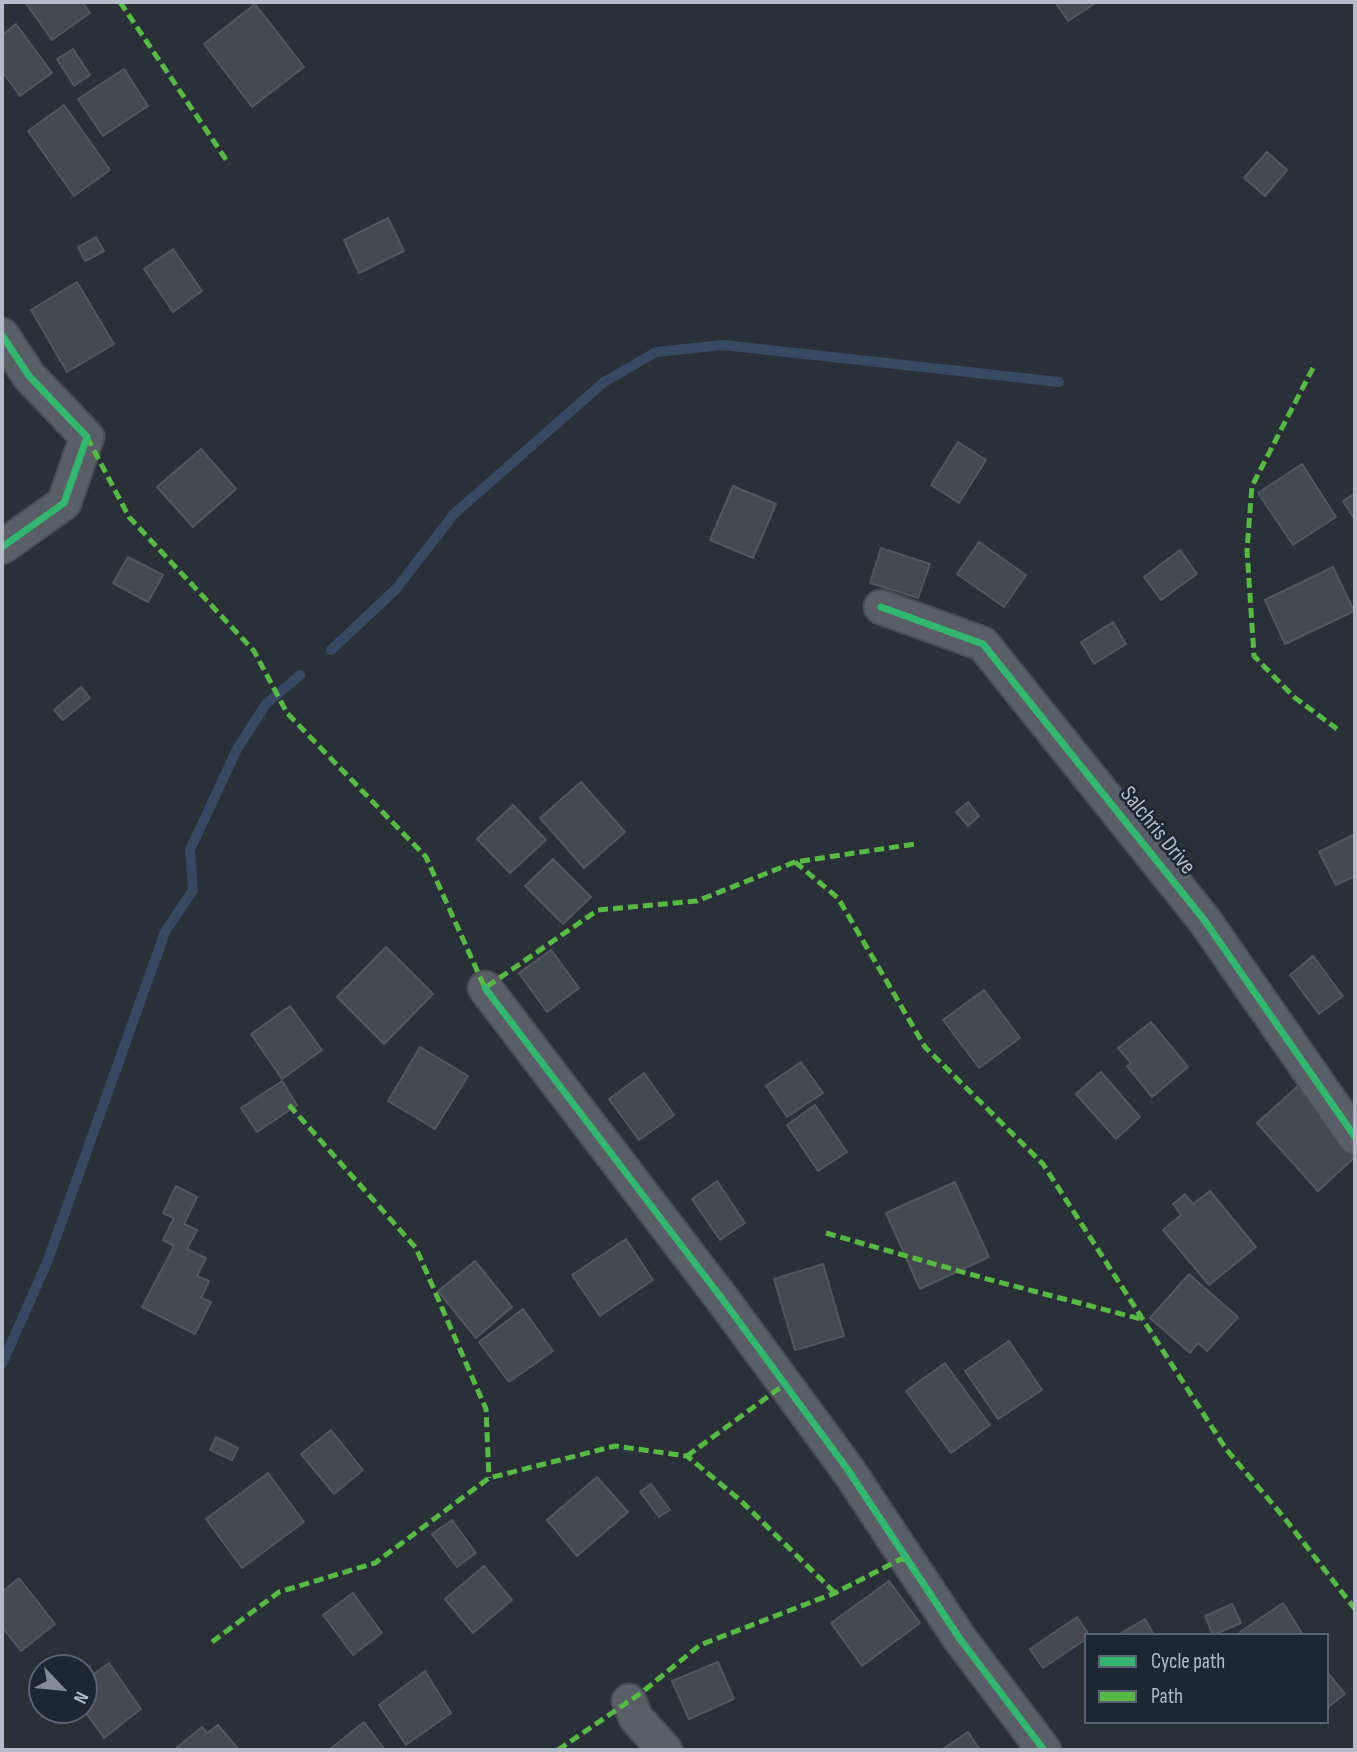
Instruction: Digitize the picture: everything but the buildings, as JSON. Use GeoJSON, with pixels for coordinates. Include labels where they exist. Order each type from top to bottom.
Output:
{"type":"FeatureCollection","features":[{"type":"Feature","properties":{"kind":"street"},"geometry":{"type":"LineString","coordinates":[[2,335],[29,376],[87,437],[64,503],[2,547]]}},
{"type":"Feature","properties":{"kind":"street","name":"Salchris Drive"},"geometry":{"type":"LineString","coordinates":[[881,607],[983,644],[1205,921],[1351,1123]]}},
{"type":"Feature","properties":{"kind":"street"},"geometry":{"type":"LineString","coordinates":[[485,988],[726,1304],[848,1470],[960,1639],[1044,1750]]}},
{"type":"Feature","properties":{"kind":"street"},"geometry":{"type":"LineString","coordinates":[[628,1701],[636,1718],[665,1750]]}},
{"type":"Feature","properties":{"kind":"waterway"},"geometry":{"type":"LineString","coordinates":[[331,650],[396,589],[454,514],[604,382],[656,352],[723,345],[1059,382]]}},
{"type":"Feature","properties":{"kind":"waterway"},"geometry":{"type":"LineString","coordinates":[[2,1364],[48,1260],[165,932],[193,890],[190,850],[237,749],[266,704],[300,675]]}},
{"type":"Feature","properties":{"kind":"marked path"},"geometry":{"type":"LineString","coordinates":[[120,2],[229,164]]}},
{"type":"Feature","properties":{"kind":"marked path"},"geometry":{"type":"LineString","coordinates":[[1313,368],[1252,486],[1247,550],[1254,656],[1294,697],[1337,729]]}},
{"type":"Feature","properties":{"kind":"marked path"},"geometry":{"type":"LineString","coordinates":[[87,437],[129,517],[254,651],[287,713],[426,857],[485,988],[598,910],[697,901],[795,862],[915,844]]}},
{"type":"Feature","properties":{"kind":"marked path"},"geometry":{"type":"LineString","coordinates":[[795,862],[838,898],[925,1047],[1043,1164],[1226,1449],[1286,1520],[1355,1609]]}},
{"type":"Feature","properties":{"kind":"marked path"},"geometry":{"type":"LineString","coordinates":[[289,1105],[416,1248],[486,1409],[489,1478]]}},
{"type":"Feature","properties":{"kind":"marked path"},"geometry":{"type":"LineString","coordinates":[[826,1233],[1141,1319]]}},
{"type":"Feature","properties":{"kind":"marked path"},"geometry":{"type":"LineString","coordinates":[[687,1456],[785,1384]]}},
{"type":"Feature","properties":{"kind":"marked path"},"geometry":{"type":"LineString","coordinates":[[212,1642],[279,1592],[375,1563],[489,1478],[615,1446],[687,1456],[740,1500],[835,1593]]}},
{"type":"Feature","properties":{"kind":"marked path"},"geometry":{"type":"LineString","coordinates":[[558,1750],[641,1693],[700,1645],[835,1593],[901,1559],[906,1560]]}},
{"type":"Feature","properties":{"kind":"cycle path"},"geometry":{"type":"LineString","coordinates":[[2,335],[29,376],[87,437],[64,503],[2,547]]}},
{"type":"Feature","properties":{"kind":"cycle path"},"geometry":{"type":"LineString","coordinates":[[881,607],[983,644],[1205,921],[1355,1137]]}},
{"type":"Feature","properties":{"kind":"cycle path"},"geometry":{"type":"LineString","coordinates":[[485,988],[726,1304],[848,1470],[960,1639],[1044,1750]]}}]}
